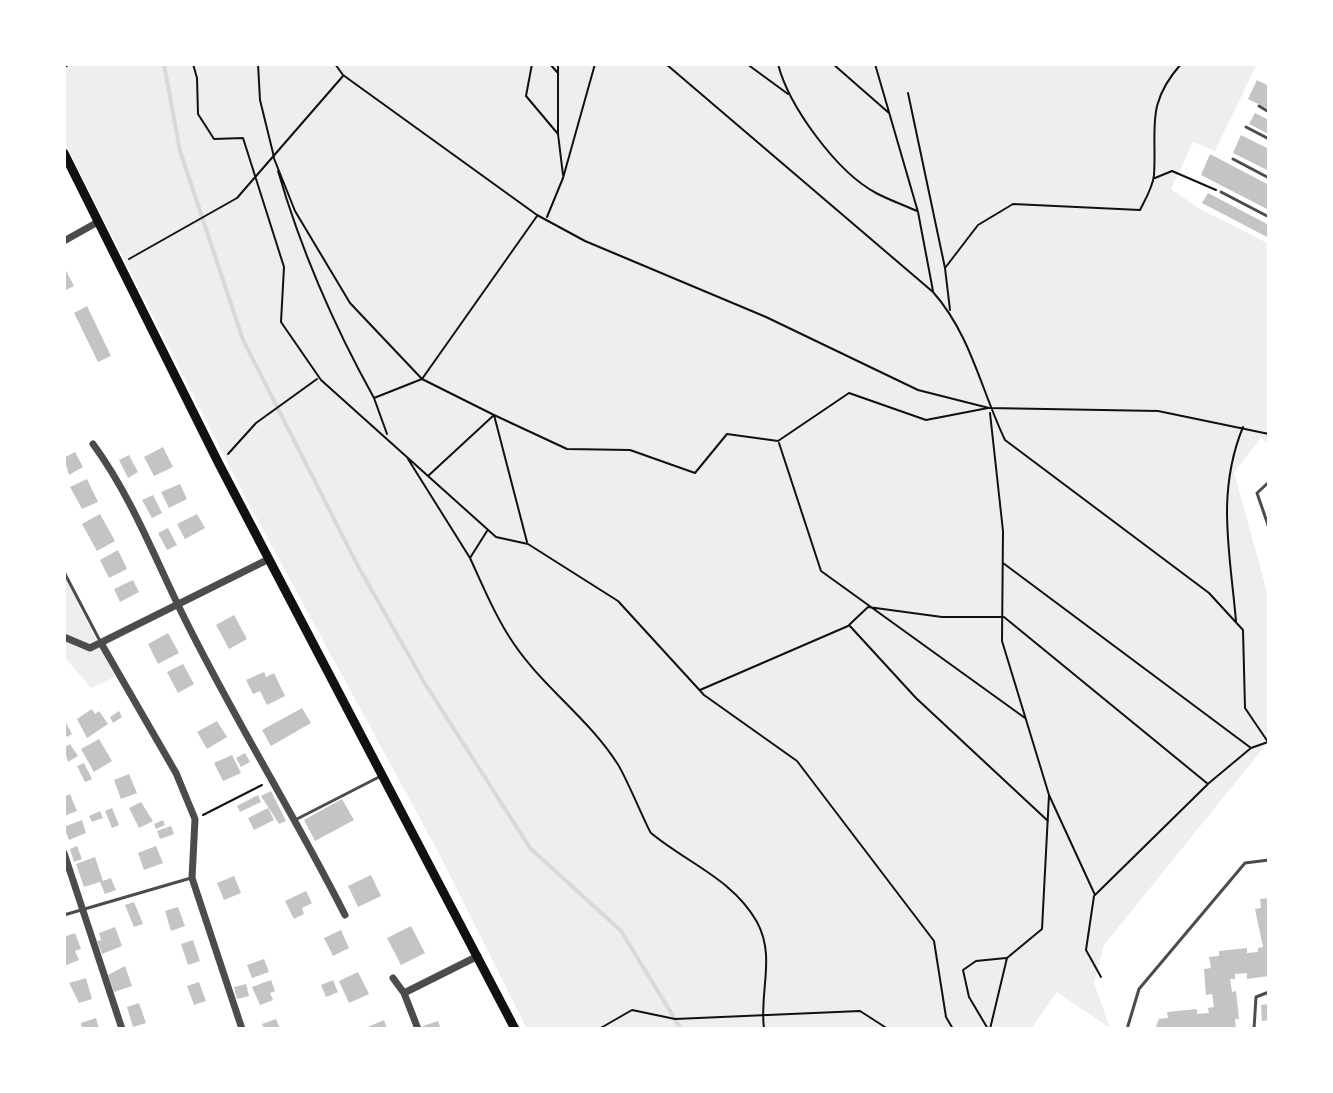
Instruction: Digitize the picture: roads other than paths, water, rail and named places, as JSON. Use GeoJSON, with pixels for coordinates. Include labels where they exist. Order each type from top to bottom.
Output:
{"type":"FeatureCollection","features":[{"type":"Feature","properties":{"kind":"main road"},"geometry":{"type":"LineString","coordinates":[[64,153],[96,223],[219,464],[515,1029]]}},
{"type":"Feature","properties":{"kind":"street"},"geometry":{"type":"LineString","coordinates":[[64,241],[96,223]]}},
{"type":"Feature","properties":{"kind":"street"},"geometry":{"type":"LineString","coordinates":[[93,444],[108,465],[177,603],[271,780],[297,819],[345,915]]}},
{"type":"Feature","properties":{"kind":"street"},"geometry":{"type":"LineString","coordinates":[[64,637],[90,648],[269,559]]}},
{"type":"Feature","properties":{"kind":"street"},"geometry":{"type":"LineString","coordinates":[[101,643],[176,773],[195,819],[192,878],[242,1029]]}},
{"type":"Feature","properties":{"kind":"street"},"geometry":{"type":"LineString","coordinates":[[64,853],[122,1029]]}},
{"type":"Feature","properties":{"kind":"street"},"geometry":{"type":"LineString","coordinates":[[404,993],[478,956]]}},
{"type":"Feature","properties":{"kind":"street"},"geometry":{"type":"LineString","coordinates":[[393,978],[404,993],[418,1029]]}},
{"type":"Feature","properties":{"kind":"lane"},"geometry":{"type":"LineString","coordinates":[[1259,106],[1269,112]]}},
{"type":"Feature","properties":{"kind":"lane"},"geometry":{"type":"LineString","coordinates":[[1246,127],[1269,139]]}},
{"type":"Feature","properties":{"kind":"lane"},"geometry":{"type":"LineString","coordinates":[[1233,159],[1269,178]]}},
{"type":"Feature","properties":{"kind":"lane"},"geometry":{"type":"LineString","coordinates":[[1221,192],[1269,217]]}},
{"type":"Feature","properties":{"kind":"lane"},"geometry":{"type":"LineString","coordinates":[[1269,482],[1257,493],[1269,528]]}},
{"type":"Feature","properties":{"kind":"lane"},"geometry":{"type":"LineString","coordinates":[[64,572],[101,643]]}},
{"type":"Feature","properties":{"kind":"lane"},"geometry":{"type":"LineString","coordinates":[[297,819],[384,775]]}},
{"type":"Feature","properties":{"kind":"lane"},"geometry":{"type":"LineString","coordinates":[[1127,1029],[1139,989],[1148,977],[1245,863],[1269,860]]}},
{"type":"Feature","properties":{"kind":"lane"},"geometry":{"type":"LineString","coordinates":[[64,915],[192,878]]}},
{"type":"Feature","properties":{"kind":"lane"},"geometry":{"type":"LineString","coordinates":[[1254,1029],[1256,997],[1269,992]]}},
{"type":"Feature","properties":{"kind":"waterway"},"geometry":{"type":"LineString","coordinates":[[164,64],[180,151],[243,340],[358,566],[424,682],[530,848],[621,931],[681,1029]]}}]}
